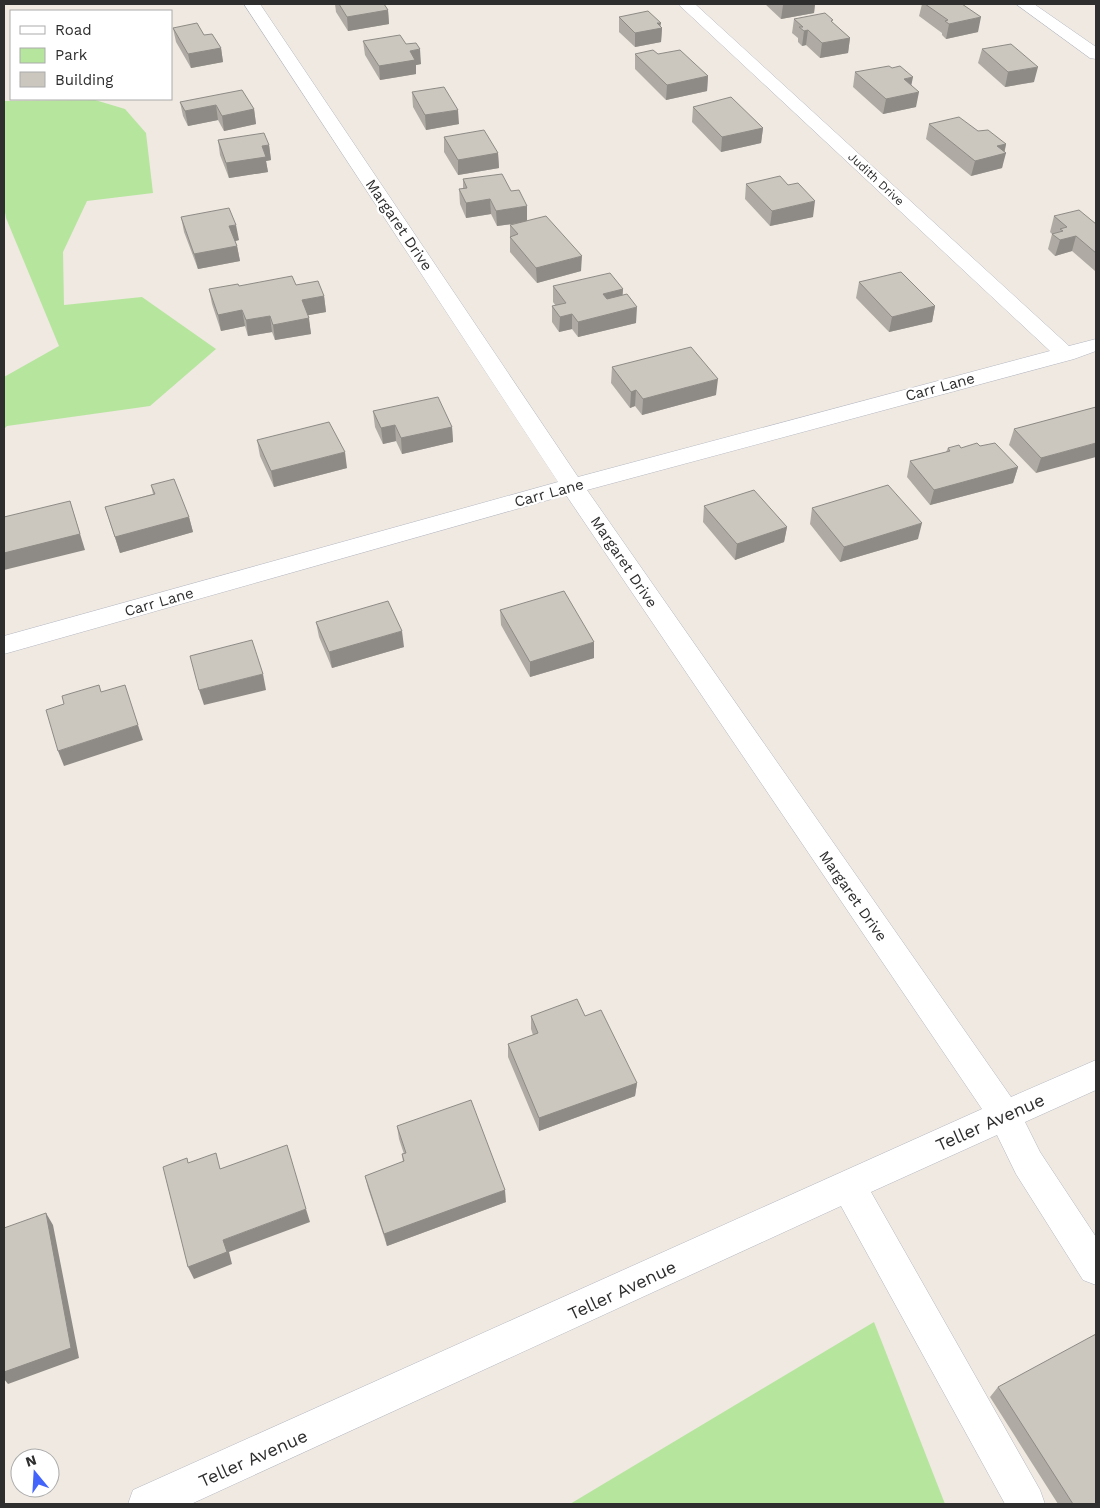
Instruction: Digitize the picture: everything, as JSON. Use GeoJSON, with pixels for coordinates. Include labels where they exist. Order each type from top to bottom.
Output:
{"type":"FeatureCollection","features":[{"type":"Feature","properties":{"kind":"street","name":"Margaret Drive"},"geometry":{"type":"LineString","coordinates":[[252,4],[572,486],[1005,1115],[1028,1164],[1096,1268]]}},
{"type":"Feature","properties":{"kind":"street","name":"Judith Drive"},"geometry":{"type":"LineString","coordinates":[[686,4],[1066,354]]}},
{"type":"Feature","properties":{"kind":"street"},"geometry":{"type":"LineString","coordinates":[[1024,4],[1096,54]]}},
{"type":"Feature","properties":{"kind":"street","name":"Carr Lane"},"geometry":{"type":"LineString","coordinates":[[4,645],[572,486],[1096,345]]}},
{"type":"Feature","properties":{"kind":"street","name":"Teller Avenue"},"geometry":{"type":"LineString","coordinates":[[147,1504],[354,1413],[1096,1075]]}},
{"type":"Feature","properties":{"kind":"street"},"geometry":{"type":"LineString","coordinates":[[849,1186],[1026,1504]]}},
{"type":"Feature","properties":{"kind":"green space"},"geometry":{"type":"Polygon","coordinates":[[[95,100],[125,109],[146,133],[153,193],[87,201],[63,252],[64,305],[142,297],[216,349],[150,406],[7,426],[4,429],[4,377],[59,346],[6,218],[4,206],[4,101],[95,100]]]}},
{"type":"Feature","properties":{"kind":"green space"},"geometry":{"type":"Polygon","coordinates":[[[874,1322],[945,1504],[570,1504],[874,1322]]]}},
{"type":"Feature","properties":{"kind":"building"},"geometry":{"type":"Polygon","coordinates":[[[339,4],[384,4],[388,10],[347,17],[339,4]]]}},
{"type":"Feature","properties":{"kind":"building"},"geometry":{"type":"Polygon","coordinates":[[[925,4],[962,4],[981,17],[949,24],[945,21],[948,20],[925,4]]]}},
{"type":"Feature","properties":{"kind":"building"},"geometry":{"type":"Polygon","coordinates":[[[648,11],[661,23],[657,23],[662,28],[635,33],[619,17],[648,11]]]}},
{"type":"Feature","properties":{"kind":"building"},"geometry":{"type":"Polygon","coordinates":[[[825,13],[850,38],[822,43],[808,30],[804,31],[799,27],[803,27],[794,19],[825,13]]]}},
{"type":"Feature","properties":{"kind":"building"},"geometry":{"type":"Polygon","coordinates":[[[197,23],[204,35],[212,34],[221,48],[188,54],[173,28],[197,23]]]}},
{"type":"Feature","properties":{"kind":"building"},"geometry":{"type":"Polygon","coordinates":[[[400,35],[406,44],[416,43],[420,49],[410,51],[415,60],[379,66],[363,41],[400,35]]]}},
{"type":"Feature","properties":{"kind":"building"},"geometry":{"type":"Polygon","coordinates":[[[1011,44],[1038,67],[1008,72],[982,49],[1011,44]]]}},
{"type":"Feature","properties":{"kind":"building"},"geometry":{"type":"Polygon","coordinates":[[[653,50],[658,54],[680,50],[708,76],[667,85],[635,54],[653,50]]]}},
{"type":"Feature","properties":{"kind":"building"},"geometry":{"type":"Polygon","coordinates":[[[889,66],[892,68],[900,66],[913,77],[904,79],[919,92],[886,99],[855,72],[889,66]]]}},
{"type":"Feature","properties":{"kind":"building"},"geometry":{"type":"Polygon","coordinates":[[[444,87],[458,110],[425,115],[412,92],[444,87]]]}},
{"type":"Feature","properties":{"kind":"building"},"geometry":{"type":"Polygon","coordinates":[[[242,90],[254,109],[222,116],[216,105],[185,111],[180,102],[242,90]]]}},
{"type":"Feature","properties":{"kind":"building"},"geometry":{"type":"Polygon","coordinates":[[[731,97],[763,128],[722,137],[693,107],[731,97]]]}},
{"type":"Feature","properties":{"kind":"building"},"geometry":{"type":"Polygon","coordinates":[[[959,117],[978,131],[988,130],[1006,144],[997,146],[1006,153],[975,161],[929,124],[959,117]]]}},
{"type":"Feature","properties":{"kind":"building"},"geometry":{"type":"Polygon","coordinates":[[[484,130],[498,153],[458,160],[444,137],[484,130]]]}},
{"type":"Feature","properties":{"kind":"building"},"geometry":{"type":"Polygon","coordinates":[[[264,133],[269,145],[262,146],[266,157],[226,163],[218,140],[264,133]]]}},
{"type":"Feature","properties":{"kind":"building"},"geometry":{"type":"Polygon","coordinates":[[[502,174],[511,191],[519,190],[527,206],[496,211],[490,199],[466,203],[459,189],[467,188],[463,179],[502,174]]]}},
{"type":"Feature","properties":{"kind":"building"},"geometry":{"type":"Polygon","coordinates":[[[780,176],[788,185],[798,183],[815,201],[772,211],[746,184],[780,176]]]}},
{"type":"Feature","properties":{"kind":"building"},"geometry":{"type":"Polygon","coordinates":[[[229,208],[236,225],[229,226],[237,246],[194,254],[181,217],[229,208]]]}},
{"type":"Feature","properties":{"kind":"building"},"geometry":{"type":"Polygon","coordinates":[[[1079,210],[1096,224],[1096,253],[1076,236],[1060,240],[1052,234],[1063,231],[1060,229],[1067,227],[1054,216],[1079,210]]]}},
{"type":"Feature","properties":{"kind":"building"},"geometry":{"type":"Polygon","coordinates":[[[546,216],[582,256],[536,268],[510,237],[518,234],[510,225],[546,216]]]}},
{"type":"Feature","properties":{"kind":"building"},"geometry":{"type":"Polygon","coordinates":[[[901,272],[935,306],[892,317],[859,282],[901,272]]]}},
{"type":"Feature","properties":{"kind":"building"},"geometry":{"type":"Polygon","coordinates":[[[610,273],[623,289],[603,294],[607,299],[627,294],[637,307],[578,322],[572,314],[560,317],[552,306],[566,303],[553,286],[610,273]]]}},
{"type":"Feature","properties":{"kind":"building"},"geometry":{"type":"Polygon","coordinates":[[[292,276],[296,285],[318,281],[324,296],[302,300],[309,318],[273,325],[270,316],[246,320],[242,310],[218,315],[209,289],[238,284],[239,286],[292,276]]]}},
{"type":"Feature","properties":{"kind":"building"},"geometry":{"type":"Polygon","coordinates":[[[691,347],[718,379],[643,399],[636,390],[631,392],[612,367],[691,347]]]}},
{"type":"Feature","properties":{"kind":"building"},"geometry":{"type":"Polygon","coordinates":[[[438,397],[452,427],[401,438],[395,425],[381,428],[373,411],[438,397]]]}},
{"type":"Feature","properties":{"kind":"building"},"geometry":{"type":"Polygon","coordinates":[[[1096,407],[1096,443],[1041,458],[1014,429],[1096,407]]]}},
{"type":"Feature","properties":{"kind":"building"},"geometry":{"type":"Polygon","coordinates":[[[329,422],[345,452],[271,471],[257,440],[329,422]]]}},
{"type":"Feature","properties":{"kind":"building"},"geometry":{"type":"Polygon","coordinates":[[[977,443],[980,446],[995,443],[1018,467],[934,490],[910,461],[950,451],[948,448],[959,445],[961,448],[977,443]]]}},
{"type":"Feature","properties":{"kind":"building"},"geometry":{"type":"Polygon","coordinates":[[[174,479],[189,517],[115,537],[105,507],[155,494],[151,485],[174,479]]]}},
{"type":"Feature","properties":{"kind":"building"},"geometry":{"type":"Polygon","coordinates":[[[888,485],[922,523],[844,547],[812,508],[888,485]]]}},
{"type":"Feature","properties":{"kind":"building"},"geometry":{"type":"Polygon","coordinates":[[[754,490],[787,527],[737,544],[704,506],[754,490]]]}},
{"type":"Feature","properties":{"kind":"building"},"geometry":{"type":"Polygon","coordinates":[[[70,501],[80,534],[4,553],[4,517],[70,501]]]}},
{"type":"Feature","properties":{"kind":"building"},"geometry":{"type":"Polygon","coordinates":[[[564,591],[594,642],[530,662],[500,610],[564,591]]]}},
{"type":"Feature","properties":{"kind":"building"},"geometry":{"type":"Polygon","coordinates":[[[388,601],[402,631],[329,652],[316,622],[388,601]]]}},
{"type":"Feature","properties":{"kind":"building"},"geometry":{"type":"Polygon","coordinates":[[[252,640],[263,674],[199,690],[190,656],[252,640]]]}},
{"type":"Feature","properties":{"kind":"building"},"geometry":{"type":"Polygon","coordinates":[[[99,685],[101,692],[125,685],[138,725],[58,751],[46,710],[64,704],[62,696],[99,685]]]}},
{"type":"Feature","properties":{"kind":"building"},"geometry":{"type":"Polygon","coordinates":[[[577,999],[585,1016],[601,1010],[637,1083],[539,1118],[508,1044],[538,1033],[531,1016],[577,999]]]}},
{"type":"Feature","properties":{"kind":"building"},"geometry":{"type":"Polygon","coordinates":[[[471,1100],[505,1190],[384,1234],[365,1176],[404,1161],[402,1154],[406,1153],[397,1126],[471,1100]]]}},
{"type":"Feature","properties":{"kind":"building"},"geometry":{"type":"Polygon","coordinates":[[[287,1145],[306,1209],[223,1240],[227,1252],[188,1267],[163,1167],[187,1158],[188,1163],[216,1153],[220,1169],[287,1145]]]}},
{"type":"Feature","properties":{"kind":"building"},"geometry":{"type":"Polygon","coordinates":[[[46,1213],[71,1348],[4,1372],[4,1228],[46,1213]]]}},
{"type":"Feature","properties":{"kind":"building"},"geometry":{"type":"Polygon","coordinates":[[[1096,1334],[1096,1504],[1073,1504],[998,1387],[1096,1334]]]}}]}
